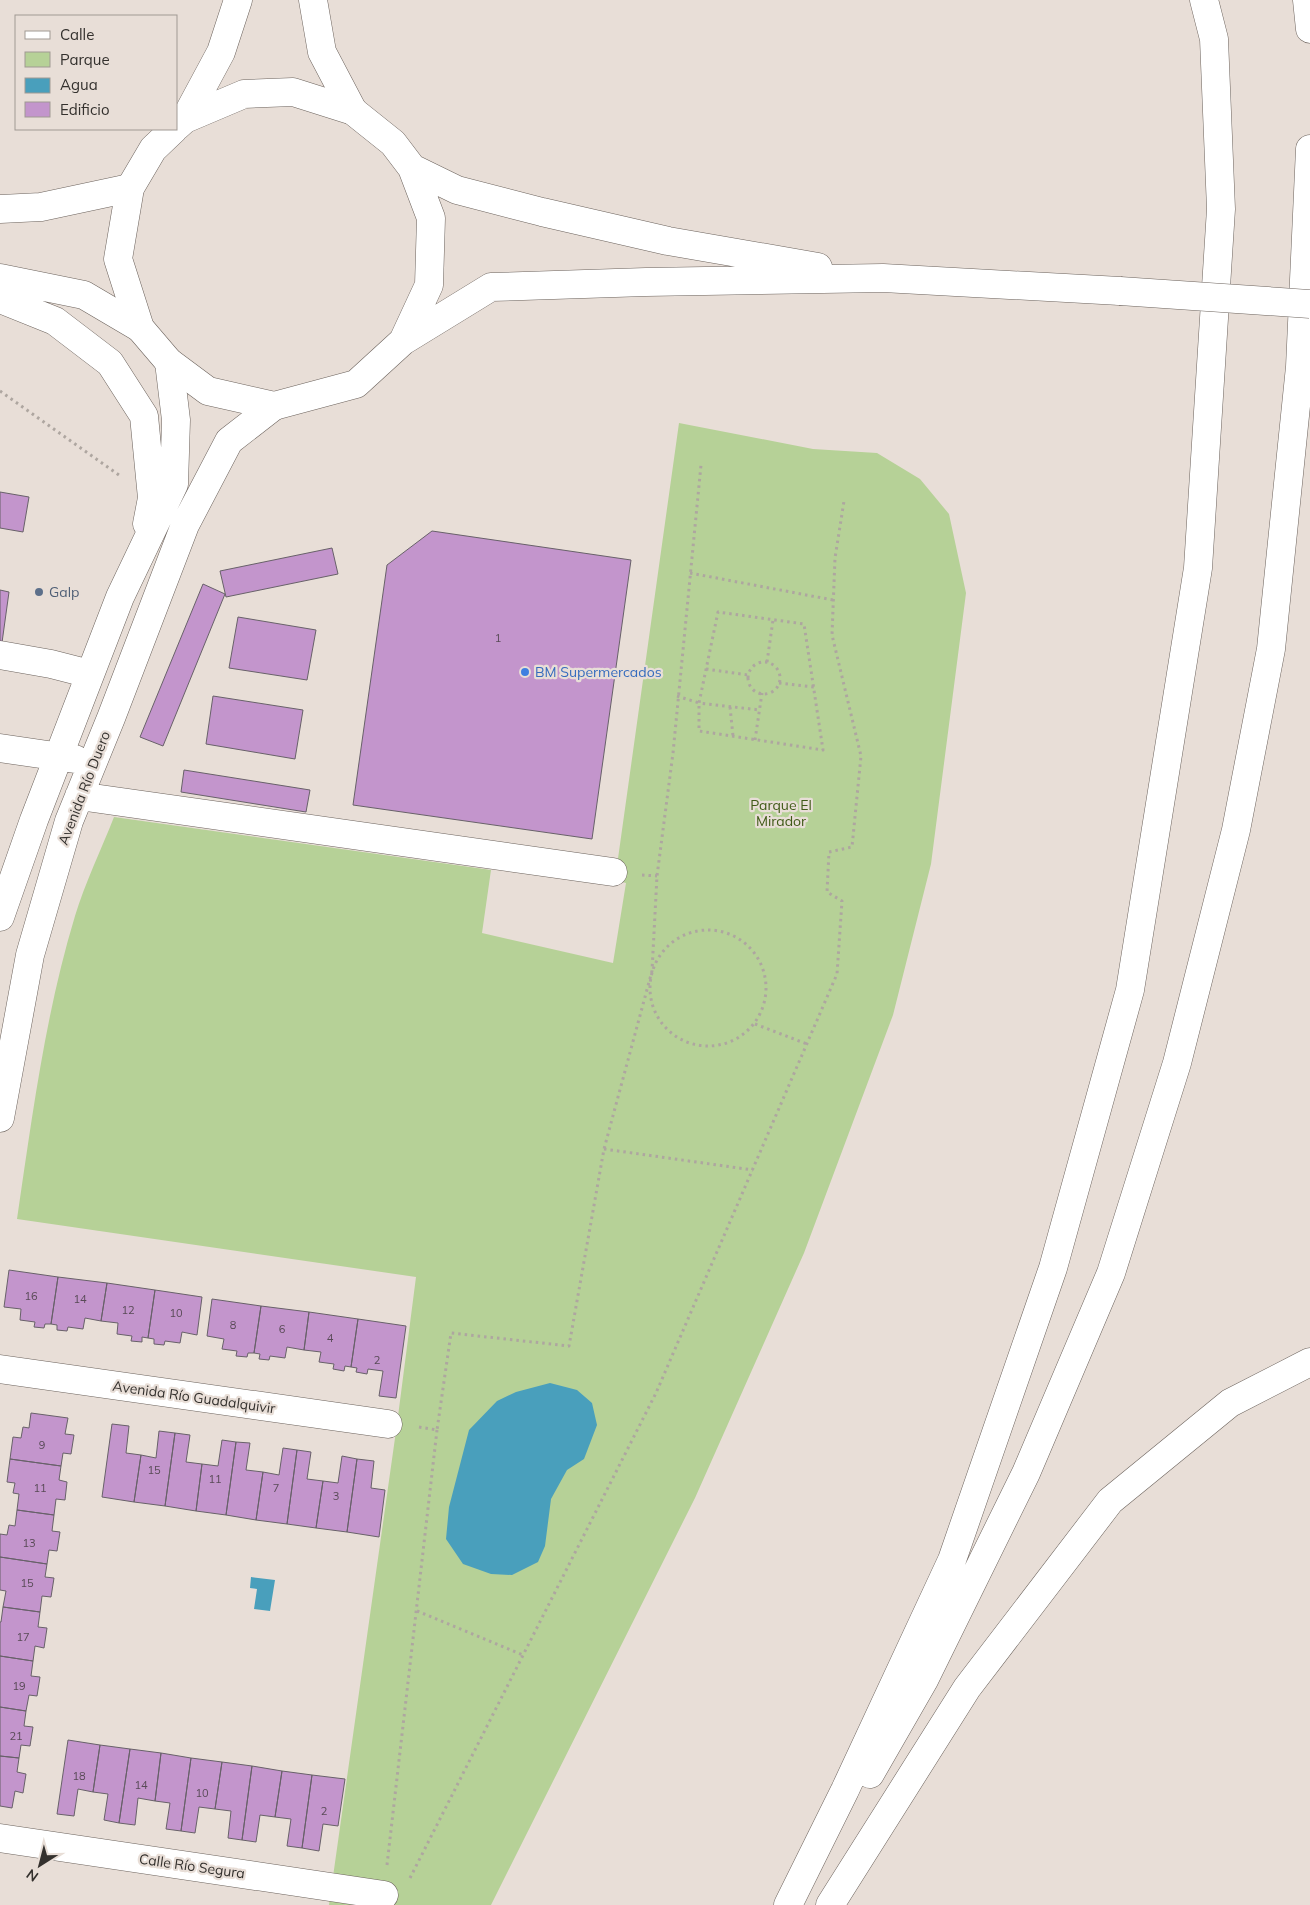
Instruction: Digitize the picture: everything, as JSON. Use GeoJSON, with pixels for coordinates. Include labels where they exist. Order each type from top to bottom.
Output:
{"type":"FeatureCollection","features":[{"type":"Feature","properties":{"kind":"main road"},"geometry":{"type":"LineString","coordinates":[[179,125],[221,52],[238,0]]}},
{"type":"Feature","properties":{"kind":"main road"},"geometry":{"type":"LineString","coordinates":[[313,0],[322,52],[353,111]]}},
{"type":"Feature","properties":{"kind":"main road"},"geometry":{"type":"LineString","coordinates":[[788,1905],[845,1790],[952,1560],[1053,1268],[1130,990],[1198,558],[1221,209],[1214,39],[1204,0]]}},
{"type":"Feature","properties":{"kind":"main road"},"geometry":{"type":"LineString","coordinates":[[1307,0],[1310,29]]}},
{"type":"Feature","properties":{"kind":"main road"},"geometry":{"type":"LineString","coordinates":[[179,125],[244,94],[292,92],[353,111],[394,144],[412,168],[430,218],[430,285],[403,341]]}},
{"type":"Feature","properties":{"kind":"main road"},"geometry":{"type":"LineString","coordinates":[[140,328],[118,259],[130,188],[153,149],[174,130]]}},
{"type":"Feature","properties":{"kind":"main road"},"geometry":{"type":"LineString","coordinates":[[795,1905],[924,1680],[1026,1473],[1111,1273],[1178,1063],[1236,830],[1270,649],[1300,367],[1310,149]]}},
{"type":"Feature","properties":{"kind":"main road"},"geometry":{"type":"LineString","coordinates":[[412,168],[457,190],[668,241],[883,278]]}},
{"type":"Feature","properties":{"kind":"main road"},"geometry":{"type":"LineString","coordinates":[[0,209],[41,206],[130,188]]}},
{"type":"Feature","properties":{"kind":"main road"},"geometry":{"type":"LineString","coordinates":[[0,278],[84,294],[140,328],[169,362],[208,390],[274,406],[356,384],[403,341],[491,287],[883,278],[1310,304]]}},
{"type":"Feature","properties":{"kind":"main road"},"geometry":{"type":"LineString","coordinates":[[0,299],[55,320],[110,362],[144,416],[152,498],[142,548]]}},
{"type":"Feature","properties":{"kind":"main road"},"geometry":{"type":"LineString","coordinates":[[0,917],[34,820],[120,597],[174,484],[176,420],[169,362]]}},
{"type":"Feature","properties":{"kind":"main road","name":"Avenida Río Duero"},"geometry":{"type":"LineString","coordinates":[[0,1118],[30,954],[69,821],[185,525],[229,442],[274,406]]}},
{"type":"Feature","properties":{"kind":"main road"},"geometry":{"type":"LineString","coordinates":[[0,655],[52,664],[90,674]]}},
{"type":"Feature","properties":{"kind":"main road"},"geometry":{"type":"LineString","coordinates":[[0,748],[93,761]]}},
{"type":"Feature","properties":{"kind":"main road"},"geometry":{"type":"LineString","coordinates":[[79,796],[612,872]]}},
{"type":"Feature","properties":{"kind":"main road"},"geometry":{"type":"LineString","coordinates":[[830,1905],[967,1688],[1110,1501],[1230,1403],[1310,1362]]}},
{"type":"Feature","properties":{"kind":"main road","name":"Avenida Río Guadalquivir"},"geometry":{"type":"LineString","coordinates":[[0,1369],[388,1424]]}},
{"type":"Feature","properties":{"kind":"main road","name":"Calle Río Segura"},"geometry":{"type":"LineString","coordinates":[[0,1838],[384,1894]]}},
{"type":"Feature","properties":{"kind":"path"},"geometry":{"type":"LineString","coordinates":[[0,391],[152,498]]}},
{"type":"Feature","properties":{"kind":"path"},"geometry":{"type":"LineString","coordinates":[[701,465],[672,753],[656,876],[652,971],[649,991],[654,1011],[665,1028],[681,1041],[700,1047],[721,1046],[740,1038],[756,1024],[764,1008],[767,990],[764,971],[756,954],[743,941],[727,933],[708,930],[690,932],[673,941],[660,954],[652,971],[604,1149],[569,1346],[451,1333],[437,1430],[384,1894],[400,1898],[656,1393],[837,974],[842,901],[827,892],[829,852],[852,847],[861,756],[832,636],[835,558],[844,501]]}},
{"type":"Feature","properties":{"kind":"path"},"geometry":{"type":"LineString","coordinates":[[690,573],[833,600]]}},
{"type":"Feature","properties":{"kind":"path"},"geometry":{"type":"LineString","coordinates":[[718,612],[773,620],[804,624],[823,750],[699,731],[699,703],[718,612]]}},
{"type":"Feature","properties":{"kind":"path"},"geometry":{"type":"LineString","coordinates":[[767,662],[773,620]]}},
{"type":"Feature","properties":{"kind":"path"},"geometry":{"type":"LineString","coordinates":[[767,662],[779,672],[779,683],[772,691],[762,693],[753,689],[748,680],[748,675],[757,663],[767,662]]}},
{"type":"Feature","properties":{"kind":"path"},"geometry":{"type":"LineString","coordinates":[[706,669],[748,675]]}},
{"type":"Feature","properties":{"kind":"path"},"geometry":{"type":"LineString","coordinates":[[779,683],[814,687]]}},
{"type":"Feature","properties":{"kind":"path"},"geometry":{"type":"LineString","coordinates":[[756,740],[762,693]]}},
{"type":"Feature","properties":{"kind":"path"},"geometry":{"type":"LineString","coordinates":[[678,696],[699,703],[760,710]]}},
{"type":"Feature","properties":{"kind":"path"},"geometry":{"type":"LineString","coordinates":[[730,707],[733,736]]}},
{"type":"Feature","properties":{"kind":"path"},"geometry":{"type":"LineString","coordinates":[[756,1024],[807,1044]]}},
{"type":"Feature","properties":{"kind":"path"},"geometry":{"type":"LineString","coordinates":[[604,1149],[752,1170]]}},
{"type":"Feature","properties":{"kind":"path"},"geometry":{"type":"LineString","coordinates":[[388,1424],[437,1430]]}},
{"type":"Feature","properties":{"kind":"path"},"geometry":{"type":"LineString","coordinates":[[417,1611],[523,1655]]}},
{"type":"Feature","properties":{"kind":"green space","name":"Parque El Mirador"},"geometry":{"type":"Polygon","coordinates":[[[679,423],[813,449],[877,453],[920,479],[949,514],[966,593],[931,864],[893,1015],[804,1253],[695,1498],[491,1905],[329,1905],[416,1277],[17,1219],[40,1067],[55,991],[79,904],[114,817],[491,870],[482,933],[613,963],[626,883],[615,880],[679,423]]]}},
{"type":"Feature","properties":{"kind":"water"},"geometry":{"type":"Polygon","coordinates":[[[550,1383],[577,1390],[592,1403],[597,1425],[584,1459],[567,1470],[551,1499],[545,1546],[538,1562],[512,1575],[491,1574],[463,1564],[446,1539],[449,1507],[469,1430],[497,1401],[516,1392],[550,1383]]]}},
{"type":"Feature","properties":{"kind":"water"},"geometry":{"type":"Polygon","coordinates":[[[251,1577],[275,1580],[270,1611],[254,1609],[257,1589],[250,1588],[251,1577]]]}},
{"type":"Feature","properties":{"kind":"building"},"geometry":{"type":"Polygon","coordinates":[[[0,492],[29,497],[23,532],[0,528],[0,492]]]}},
{"type":"Feature","properties":{"kind":"building"},"geometry":{"type":"Polygon","coordinates":[[[432,531],[631,560],[592,839],[353,805],[387,565],[432,531]]]}},
{"type":"Feature","properties":{"kind":"building"},"geometry":{"type":"Polygon","coordinates":[[[332,548],[338,574],[226,597],[220,571],[332,548]]]}},
{"type":"Feature","properties":{"kind":"building"},"geometry":{"type":"Polygon","coordinates":[[[203,584],[225,594],[163,746],[140,737],[203,584]]]}},
{"type":"Feature","properties":{"kind":"building"},"geometry":{"type":"Polygon","coordinates":[[[0,590],[9,592],[0,657],[0,590]]]}},
{"type":"Feature","properties":{"kind":"building"},"geometry":{"type":"Polygon","coordinates":[[[238,617],[316,630],[307,680],[229,668],[238,617]]]}},
{"type":"Feature","properties":{"kind":"building"},"geometry":{"type":"Polygon","coordinates":[[[213,696],[303,710],[295,759],[206,744],[213,696]]]}},
{"type":"Feature","properties":{"kind":"building"},"geometry":{"type":"Polygon","coordinates":[[[184,770],[310,790],[306,812],[181,792],[184,770]]]}},
{"type":"Feature","properties":{"kind":"building"},"geometry":{"type":"Polygon","coordinates":[[[9,1270],[58,1277],[51,1324],[45,1324],[44,1328],[34,1327],[35,1322],[20,1320],[21,1309],[4,1307],[9,1270]]]}},
{"type":"Feature","properties":{"kind":"building"},"geometry":{"type":"Polygon","coordinates":[[[58,1277],[107,1283],[101,1321],[85,1318],[83,1329],[68,1327],[67,1331],[57,1330],[57,1325],[51,1324],[58,1277]]]}},
{"type":"Feature","properties":{"kind":"building"},"geometry":{"type":"Polygon","coordinates":[[[107,1283],[155,1290],[148,1338],[142,1337],[142,1342],[131,1341],[132,1336],[117,1334],[118,1323],[101,1321],[107,1283]]]}},
{"type":"Feature","properties":{"kind":"building"},"geometry":{"type":"Polygon","coordinates":[[[155,1290],[202,1297],[197,1335],[182,1332],[180,1343],[165,1341],[164,1345],[154,1344],[154,1339],[148,1338],[155,1290]]]}},
{"type":"Feature","properties":{"kind":"building"},"geometry":{"type":"Polygon","coordinates":[[[212,1299],[261,1306],[254,1353],[248,1353],[247,1357],[236,1356],[237,1351],[222,1349],[224,1339],[207,1336],[212,1299]]]}},
{"type":"Feature","properties":{"kind":"building"},"geometry":{"type":"Polygon","coordinates":[[[261,1306],[309,1312],[304,1350],[287,1347],[285,1358],[270,1356],[269,1360],[259,1359],[260,1354],[254,1353],[261,1306]]]}},
{"type":"Feature","properties":{"kind":"building"},"geometry":{"type":"Polygon","coordinates":[[[309,1312],[358,1319],[351,1367],[345,1366],[344,1371],[333,1369],[334,1364],[319,1362],[321,1352],[304,1350],[309,1312]]]}},
{"type":"Feature","properties":{"kind":"building"},"geometry":{"type":"Polygon","coordinates":[[[358,1319],[406,1326],[396,1398],[379,1396],[383,1371],[368,1369],[367,1374],[356,1372],[357,1368],[351,1367],[358,1319]]]}},
{"type":"Feature","properties":{"kind":"building"},"geometry":{"type":"Polygon","coordinates":[[[31,1413],[68,1418],[65,1434],[74,1435],[71,1454],[63,1453],[61,1466],[10,1459],[13,1437],[21,1438],[23,1427],[29,1428],[31,1413]]]}},
{"type":"Feature","properties":{"kind":"building"},"geometry":{"type":"Polygon","coordinates":[[[112,1424],[129,1426],[126,1453],[141,1455],[134,1502],[102,1497],[112,1424]]]}},
{"type":"Feature","properties":{"kind":"building"},"geometry":{"type":"Polygon","coordinates":[[[159,1431],[175,1433],[165,1506],[134,1502],[141,1455],[156,1458],[159,1431]]]}},
{"type":"Feature","properties":{"kind":"building"},"geometry":{"type":"Polygon","coordinates":[[[175,1433],[190,1435],[186,1462],[202,1464],[196,1511],[165,1506],[175,1433]]]}},
{"type":"Feature","properties":{"kind":"building"},"geometry":{"type":"Polygon","coordinates":[[[222,1440],[236,1442],[226,1515],[196,1511],[202,1464],[218,1466],[222,1440]]]}},
{"type":"Feature","properties":{"kind":"building"},"geometry":{"type":"Polygon","coordinates":[[[236,1442],[250,1443],[246,1470],[263,1472],[256,1520],[226,1515],[236,1442]]]}},
{"type":"Feature","properties":{"kind":"building"},"geometry":{"type":"Polygon","coordinates":[[[283,1448],[297,1450],[287,1524],[256,1520],[263,1472],[279,1475],[283,1448]]]}},
{"type":"Feature","properties":{"kind":"building"},"geometry":{"type":"Polygon","coordinates":[[[297,1450],[311,1452],[307,1479],[323,1481],[316,1528],[287,1524],[297,1450]]]}},
{"type":"Feature","properties":{"kind":"building"},"geometry":{"type":"Polygon","coordinates":[[[342,1456],[357,1459],[347,1532],[316,1528],[323,1481],[338,1483],[342,1456]]]}},
{"type":"Feature","properties":{"kind":"building"},"geometry":{"type":"Polygon","coordinates":[[[10,1459],[61,1466],[59,1480],[67,1482],[65,1500],[56,1499],[54,1515],[17,1510],[19,1494],[13,1493],[15,1483],[7,1482],[10,1459]]]}},
{"type":"Feature","properties":{"kind":"building"},"geometry":{"type":"Polygon","coordinates":[[[357,1459],[374,1461],[371,1488],[385,1490],[379,1537],[347,1532],[357,1459]]]}},
{"type":"Feature","properties":{"kind":"building"},"geometry":{"type":"Polygon","coordinates":[[[17,1510],[54,1515],[52,1531],[60,1532],[57,1551],[49,1550],[47,1564],[0,1557],[0,1534],[7,1535],[9,1525],[15,1526],[17,1510]]]}},
{"type":"Feature","properties":{"kind":"building"},"geometry":{"type":"Polygon","coordinates":[[[0,1557],[47,1564],[45,1577],[54,1578],[51,1597],[42,1596],[40,1612],[3,1607],[6,1591],[0,1590],[0,1557]]]}},
{"type":"Feature","properties":{"kind":"building"},"geometry":{"type":"Polygon","coordinates":[[[3,1607],[40,1612],[38,1627],[47,1628],[44,1648],[35,1646],[33,1661],[0,1656],[0,1622],[3,1607]]]}},
{"type":"Feature","properties":{"kind":"building"},"geometry":{"type":"Polygon","coordinates":[[[0,1656],[33,1661],[31,1676],[40,1677],[37,1696],[29,1695],[26,1711],[0,1707],[0,1656]]]}},
{"type":"Feature","properties":{"kind":"building"},"geometry":{"type":"Polygon","coordinates":[[[0,1707],[26,1711],[24,1726],[33,1727],[30,1746],[21,1745],[19,1758],[0,1756],[0,1707]]]}},
{"type":"Feature","properties":{"kind":"building"},"geometry":{"type":"Polygon","coordinates":[[[68,1740],[100,1745],[93,1792],[78,1789],[74,1816],[57,1814],[68,1740]]]}},
{"type":"Feature","properties":{"kind":"building"},"geometry":{"type":"Polygon","coordinates":[[[100,1745],[130,1749],[119,1823],[104,1820],[108,1794],[93,1792],[100,1745]]]}},
{"type":"Feature","properties":{"kind":"building"},"geometry":{"type":"Polygon","coordinates":[[[130,1749],[161,1753],[155,1801],[138,1798],[135,1825],[119,1823],[130,1749]]]}},
{"type":"Feature","properties":{"kind":"building"},"geometry":{"type":"Polygon","coordinates":[[[161,1753],[191,1758],[181,1831],[166,1829],[170,1803],[155,1801],[161,1753]]]}},
{"type":"Feature","properties":{"kind":"building"},"geometry":{"type":"Polygon","coordinates":[[[0,1756],[19,1758],[17,1772],[26,1774],[23,1793],[15,1791],[12,1808],[0,1806],[0,1756]]]}},
{"type":"Feature","properties":{"kind":"building"},"geometry":{"type":"Polygon","coordinates":[[[191,1758],[222,1762],[215,1809],[199,1807],[195,1833],[181,1831],[191,1758]]]}},
{"type":"Feature","properties":{"kind":"building"},"geometry":{"type":"Polygon","coordinates":[[[222,1762],[252,1766],[242,1840],[228,1838],[231,1811],[215,1809],[222,1762]]]}},
{"type":"Feature","properties":{"kind":"building"},"geometry":{"type":"Polygon","coordinates":[[[252,1766],[282,1771],[275,1817],[260,1815],[256,1842],[242,1840],[252,1766]]]}},
{"type":"Feature","properties":{"kind":"building"},"geometry":{"type":"Polygon","coordinates":[[[282,1771],[312,1775],[302,1848],[287,1846],[291,1819],[275,1817],[282,1771]]]}},
{"type":"Feature","properties":{"kind":"building"},"geometry":{"type":"Polygon","coordinates":[[[312,1775],[345,1779],[338,1826],[323,1824],[319,1851],[302,1848],[312,1775]]]}},
{"type":"Feature","properties":{"kind":"place","name":"Galp"},"geometry":{"type":"Point","coordinates":[39,592]}},
{"type":"Feature","properties":{"kind":"place","name":"BM Supermercados"},"geometry":{"type":"Point","coordinates":[525,672]}}]}
